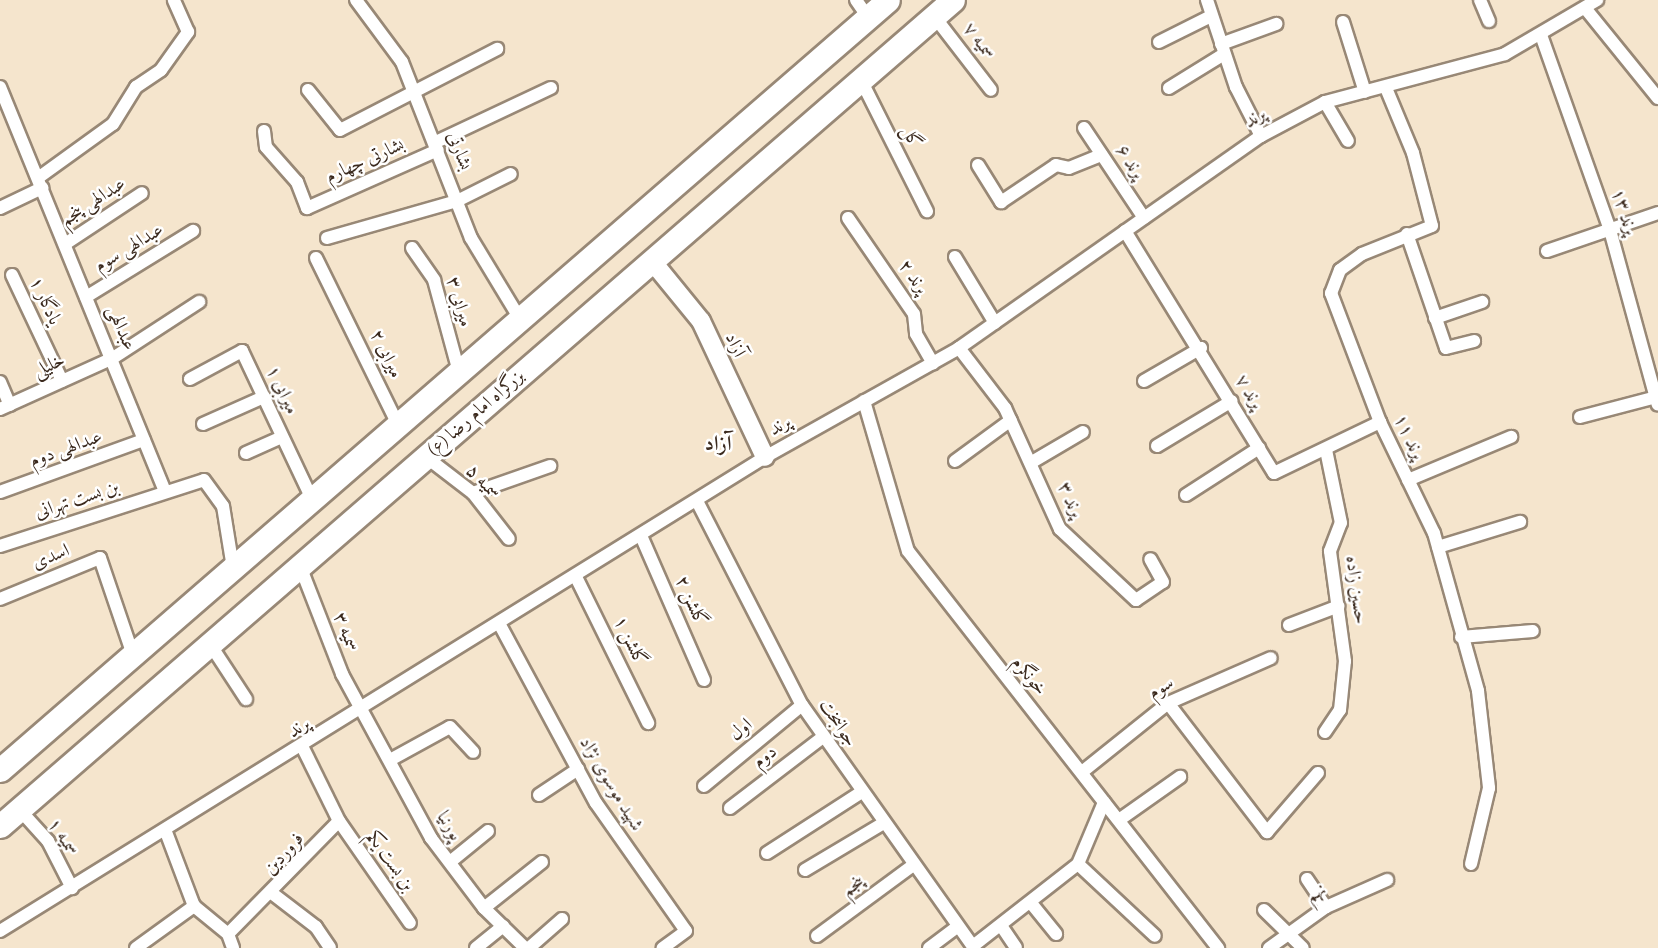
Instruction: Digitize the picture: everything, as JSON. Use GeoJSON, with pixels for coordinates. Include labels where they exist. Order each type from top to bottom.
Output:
{"type":"FeatureCollection","features":[{"type":"Feature","properties":{"kind":"highway"},"geometry":{"type":"LineString","coordinates":[[0,770],[520,319],[862,8],[888,0]]}},
{"type":"Feature","properties":{"kind":"highway","name":"بزرگراه امام رضا (ع)"},"geometry":{"type":"LineString","coordinates":[[0,826],[953,0]]}},
{"type":"Feature","properties":{"kind":"street"},"geometry":{"type":"LineString","coordinates":[[0,208],[40,183],[90,139],[113,124],[123,103],[161,70],[188,32],[174,0]]}},
{"type":"Feature","properties":{"kind":"street","name":"بشارتی"},"geometry":{"type":"LineString","coordinates":[[356,0],[415,91],[471,238],[520,319]]}},
{"type":"Feature","properties":{"kind":"street"},"geometry":{"type":"LineString","coordinates":[[1207,0],[1223,49],[1261,136]]}},
{"type":"Feature","properties":{"kind":"street"},"geometry":{"type":"LineString","coordinates":[[1480,0],[1489,21]]}},
{"type":"Feature","properties":{"kind":"street","name":"پرند"},"geometry":{"type":"LineString","coordinates":[[0,931],[166,832],[642,538],[765,457],[960,348],[1261,136],[1325,102],[1481,63],[1541,36],[1597,0]]}},
{"type":"Feature","properties":{"kind":"street"},"geometry":{"type":"LineString","coordinates":[[1585,8],[1658,98]]}},
{"type":"Feature","properties":{"kind":"street","name":"سمیه ۷"},"geometry":{"type":"LineString","coordinates":[[934,16],[991,90]]}},
{"type":"Feature","properties":{"kind":"street"},"geometry":{"type":"LineString","coordinates":[[1159,42],[1212,16]]}},
{"type":"Feature","properties":{"kind":"street"},"geometry":{"type":"LineString","coordinates":[[1343,22],[1365,92]]}},
{"type":"Feature","properties":{"kind":"street"},"geometry":{"type":"LineString","coordinates":[[1169,88],[1223,49],[1276,24]]}},
{"type":"Feature","properties":{"kind":"street","name":"پرند ۱۳"},"geometry":{"type":"LineString","coordinates":[[1541,36],[1654,358],[1657,401]]}},
{"type":"Feature","properties":{"kind":"street"},"geometry":{"type":"LineString","coordinates":[[308,90],[340,130],[497,49]]}},
{"type":"Feature","properties":{"kind":"street","name":"گل"},"geometry":{"type":"LineString","coordinates":[[861,80],[927,211]]}},
{"type":"Feature","properties":{"kind":"street","name":"عبدالهی"},"geometry":{"type":"LineString","coordinates":[[0,87],[113,358],[165,491]]}},
{"type":"Feature","properties":{"kind":"street","name":"بشارتی چهارم"},"geometry":{"type":"LineString","coordinates":[[264,131],[266,146],[298,182],[307,208],[551,88]]}},
{"type":"Feature","properties":{"kind":"street","name":"پرند ۱۱"},"geometry":{"type":"LineString","coordinates":[[1386,88],[1413,153],[1432,226],[1407,234],[1339,270],[1331,293],[1380,422],[1438,547],[1488,745],[1489,788],[1471,863]]}},
{"type":"Feature","properties":{"kind":"street"},"geometry":{"type":"LineString","coordinates":[[1325,102],[1348,141]]}},
{"type":"Feature","properties":{"kind":"street","name":"پرند ۶"},"geometry":{"type":"LineString","coordinates":[[1084,128],[1144,218]]}},
{"type":"Feature","properties":{"kind":"street"},"geometry":{"type":"LineString","coordinates":[[978,165],[1001,202],[1056,165],[1069,168],[1102,155]]}},
{"type":"Feature","properties":{"kind":"street"},"geometry":{"type":"LineString","coordinates":[[327,238],[457,201],[511,174]]}},
{"type":"Feature","properties":{"kind":"street","name":"عبدالهی پنجم"},"geometry":{"type":"LineString","coordinates":[[65,244],[142,193]]}},
{"type":"Feature","properties":{"kind":"street"},"geometry":{"type":"LineString","coordinates":[[1547,251],[1658,213]]}},
{"type":"Feature","properties":{"kind":"street","name":"پرند ۲"},"geometry":{"type":"LineString","coordinates":[[848,218],[914,314],[916,334],[933,363]]}},
{"type":"Feature","properties":{"kind":"street","name":"عبدالهی سوم"},"geometry":{"type":"LineString","coordinates":[[86,297],[193,231]]}},
{"type":"Feature","properties":{"kind":"street","name":"پرند ۷"},"geometry":{"type":"LineString","coordinates":[[1125,232],[1200,348],[1274,473],[1380,422]]}},
{"type":"Feature","properties":{"kind":"street"},"geometry":{"type":"LineString","coordinates":[[1407,234],[1446,348],[1474,341]]}},
{"type":"Feature","properties":{"kind":"street","name":"میرابی ۳"},"geometry":{"type":"LineString","coordinates":[[412,248],[434,279],[459,372]]}},
{"type":"Feature","properties":{"kind":"street"},"geometry":{"type":"LineString","coordinates":[[955,257],[995,323]]}},
{"type":"Feature","properties":{"kind":"street","name":"میرابی ۲"},"geometry":{"type":"LineString","coordinates":[[316,258],[340,298],[398,425]]}},
{"type":"Feature","properties":{"kind":"street","name":"آزاد"},"geometry":{"type":"LineString","coordinates":[[652,261],[701,321],[765,457]]}},
{"type":"Feature","properties":{"kind":"street","name":"یادگار ۱"},"geometry":{"type":"LineString","coordinates":[[12,275],[62,381]]}},
{"type":"Feature","properties":{"kind":"street","name":"خلیلی"},"geometry":{"type":"LineString","coordinates":[[5,407],[113,358],[199,302]]}},
{"type":"Feature","properties":{"kind":"street"},"geometry":{"type":"LineString","coordinates":[[1436,318],[1482,302]]}},
{"type":"Feature","properties":{"kind":"street","name":"پرند ۳"},"geometry":{"type":"LineString","coordinates":[[960,348],[1011,420],[1060,529],[1136,600],[1163,582],[1150,559]]}},
{"type":"Feature","properties":{"kind":"street"},"geometry":{"type":"LineString","coordinates":[[1144,381],[1200,348]]}},
{"type":"Feature","properties":{"kind":"street","name":"میرابی ۱"},"geometry":{"type":"LineString","coordinates":[[190,379],[242,351],[312,499]]}},
{"type":"Feature","properties":{"kind":"street"},"geometry":{"type":"LineString","coordinates":[[0,383],[5,407]]}},
{"type":"Feature","properties":{"kind":"street"},"geometry":{"type":"LineString","coordinates":[[203,424],[264,397]]}},
{"type":"Feature","properties":{"kind":"street","name":"خونگرم"},"geometry":{"type":"LineString","coordinates":[[864,401],[908,551],[1217,948]]}},
{"type":"Feature","properties":{"kind":"street"},"geometry":{"type":"LineString","coordinates":[[1157,446],[1232,401]]}},
{"type":"Feature","properties":{"kind":"street"},"geometry":{"type":"LineString","coordinates":[[1580,417],[1657,401]]}},
{"type":"Feature","properties":{"kind":"street"},"geometry":{"type":"LineString","coordinates":[[956,461],[1011,420]]}},
{"type":"Feature","properties":{"kind":"street"},"geometry":{"type":"LineString","coordinates":[[1032,462],[1083,432]]}},
{"type":"Feature","properties":{"kind":"street"},"geometry":{"type":"LineString","coordinates":[[246,453],[282,436]]}},
{"type":"Feature","properties":{"kind":"street"},"geometry":{"type":"LineString","coordinates":[[1408,480],[1511,437]]}},
{"type":"Feature","properties":{"kind":"street","name":"عبدالهی دوم"},"geometry":{"type":"LineString","coordinates":[[0,492],[144,440]]}},
{"type":"Feature","properties":{"kind":"street"},"geometry":{"type":"LineString","coordinates":[[1186,495],[1259,448]]}},
{"type":"Feature","properties":{"kind":"street","name":"حسین زاده"},"geometry":{"type":"LineString","coordinates":[[1325,732],[1340,710],[1345,661],[1330,551],[1341,523],[1326,450]]}},
{"type":"Feature","properties":{"kind":"street","name":"سمیه ۵"},"geometry":{"type":"LineString","coordinates":[[426,457],[473,493],[509,539]]}},
{"type":"Feature","properties":{"kind":"street"},"geometry":{"type":"LineString","coordinates":[[473,493],[550,467]]}},
{"type":"Feature","properties":{"kind":"street"},"geometry":{"type":"LineString","coordinates":[[165,491],[204,480],[215,488],[230,534],[233,568]]}},
{"type":"Feature","properties":{"kind":"street","name":"بن بست تهرانی"},"geometry":{"type":"LineString","coordinates":[[0,546],[165,491]]}},
{"type":"Feature","properties":{"kind":"street","name":"جوانبخت"},"geometry":{"type":"LineString","coordinates":[[698,503],[802,705],[860,793],[973,947]]}},
{"type":"Feature","properties":{"kind":"street"},"geometry":{"type":"LineString","coordinates":[[1438,547],[1520,522]]}},
{"type":"Feature","properties":{"kind":"street"},"geometry":{"type":"LineString","coordinates":[[230,534],[256,548]]}},
{"type":"Feature","properties":{"kind":"street","name":"گلشن ۲"},"geometry":{"type":"LineString","coordinates":[[642,538],[704,680]]}},
{"type":"Feature","properties":{"kind":"street","name":"اسدی"},"geometry":{"type":"LineString","coordinates":[[0,599],[100,558],[133,655]]}},
{"type":"Feature","properties":{"kind":"street","name":"سمیه ۳"},"geometry":{"type":"LineString","coordinates":[[300,566],[361,710]]}},
{"type":"Feature","properties":{"kind":"street","name":"گلشن ۱"},"geometry":{"type":"LineString","coordinates":[[576,577],[648,723]]}},
{"type":"Feature","properties":{"kind":"street"},"geometry":{"type":"LineString","coordinates":[[1289,625],[1339,606]]}},
{"type":"Feature","properties":{"kind":"street","name":"شهید موسوی نژاد"},"geometry":{"type":"LineString","coordinates":[[500,625],[578,769],[686,931],[663,948]]}},
{"type":"Feature","properties":{"kind":"street"},"geometry":{"type":"LineString","coordinates":[[1461,637],[1534,631]]}},
{"type":"Feature","properties":{"kind":"street"},"geometry":{"type":"LineString","coordinates":[[210,644],[246,699]]}},
{"type":"Feature","properties":{"kind":"street","name":"سوم"},"geometry":{"type":"LineString","coordinates":[[1082,772],[1168,703],[1271,658]]}},
{"type":"Feature","properties":{"kind":"street"},"geometry":{"type":"LineString","coordinates":[[1168,703],[1267,832],[1318,773]]}},
{"type":"Feature","properties":{"kind":"street","name":"اول"},"geometry":{"type":"LineString","coordinates":[[704,786],[802,705]]}},
{"type":"Feature","properties":{"kind":"street","name":"پورنیا"},"geometry":{"type":"LineString","coordinates":[[361,710],[450,862],[484,908],[527,948],[562,919]]}},
{"type":"Feature","properties":{"kind":"street"},"geometry":{"type":"LineString","coordinates":[[390,760],[450,727],[474,752]]}},
{"type":"Feature","properties":{"kind":"street","name":"دوم"},"geometry":{"type":"LineString","coordinates":[[730,808],[823,737]]}},
{"type":"Feature","properties":{"kind":"street"},"geometry":{"type":"LineString","coordinates":[[303,748],[338,821]]}},
{"type":"Feature","properties":{"kind":"street"},"geometry":{"type":"LineString","coordinates":[[540,795],[578,769]]}},
{"type":"Feature","properties":{"kind":"street"},"geometry":{"type":"LineString","coordinates":[[1119,821],[1180,777]]}},
{"type":"Feature","properties":{"kind":"street"},"geometry":{"type":"LineString","coordinates":[[767,853],[860,793]]}},
{"type":"Feature","properties":{"kind":"street"},"geometry":{"type":"LineString","coordinates":[[973,947],[1002,927],[1078,864],[1104,802]]}},
{"type":"Feature","properties":{"kind":"street","name":"سمیه ۱"},"geometry":{"type":"LineString","coordinates":[[19,809],[48,841],[72,888]]}},
{"type":"Feature","properties":{"kind":"street","name":"فروردین"},"geometry":{"type":"LineString","coordinates":[[228,934],[273,894],[338,821]]}},
{"type":"Feature","properties":{"kind":"street","name":"بن بست یکم"},"geometry":{"type":"LineString","coordinates":[[338,821],[410,922]]}},
{"type":"Feature","properties":{"kind":"street"},"geometry":{"type":"LineString","coordinates":[[805,870],[882,824]]}},
{"type":"Feature","properties":{"kind":"street"},"geometry":{"type":"LineString","coordinates":[[450,862],[488,831]]}},
{"type":"Feature","properties":{"kind":"street"},"geometry":{"type":"LineString","coordinates":[[166,832],[194,906],[228,934],[233,948]]}},
{"type":"Feature","properties":{"kind":"street"},"geometry":{"type":"LineString","coordinates":[[484,908],[542,862]]}},
{"type":"Feature","properties":{"kind":"street"},"geometry":{"type":"LineString","coordinates":[[1078,864],[1155,936]]}},
{"type":"Feature","properties":{"kind":"street","name":"پنجم"},"geometry":{"type":"LineString","coordinates":[[817,936],[912,866]]}},
{"type":"Feature","properties":{"kind":"street"},"geometry":{"type":"LineString","coordinates":[[1307,879],[1326,907]]}},
{"type":"Feature","properties":{"kind":"street","name":"نهم"},"geometry":{"type":"LineString","coordinates":[[1269,948],[1326,907],[1387,880]]}},
{"type":"Feature","properties":{"kind":"street"},"geometry":{"type":"LineString","coordinates":[[273,894],[316,927],[330,948]]}},
{"type":"Feature","properties":{"kind":"street"},"geometry":{"type":"LineString","coordinates":[[1031,903],[1056,934]]}},
{"type":"Feature","properties":{"kind":"street"},"geometry":{"type":"LineString","coordinates":[[136,948],[194,906]]}},
{"type":"Feature","properties":{"kind":"street"},"geometry":{"type":"LineString","coordinates":[[1264,909],[1285,936],[1303,948]]}},
{"type":"Feature","properties":{"kind":"street"},"geometry":{"type":"LineString","coordinates":[[476,948],[503,926]]}},
{"type":"Feature","properties":{"kind":"street"},"geometry":{"type":"LineString","coordinates":[[929,948],[957,927]]}},
{"type":"Feature","properties":{"kind":"street"},"geometry":{"type":"LineString","coordinates":[[1002,927],[1016,948]]}},
{"type":"Feature","properties":{"kind":"district","name":"آزاد"},"geometry":{"type":"Point","coordinates":[718,443]}}]}
